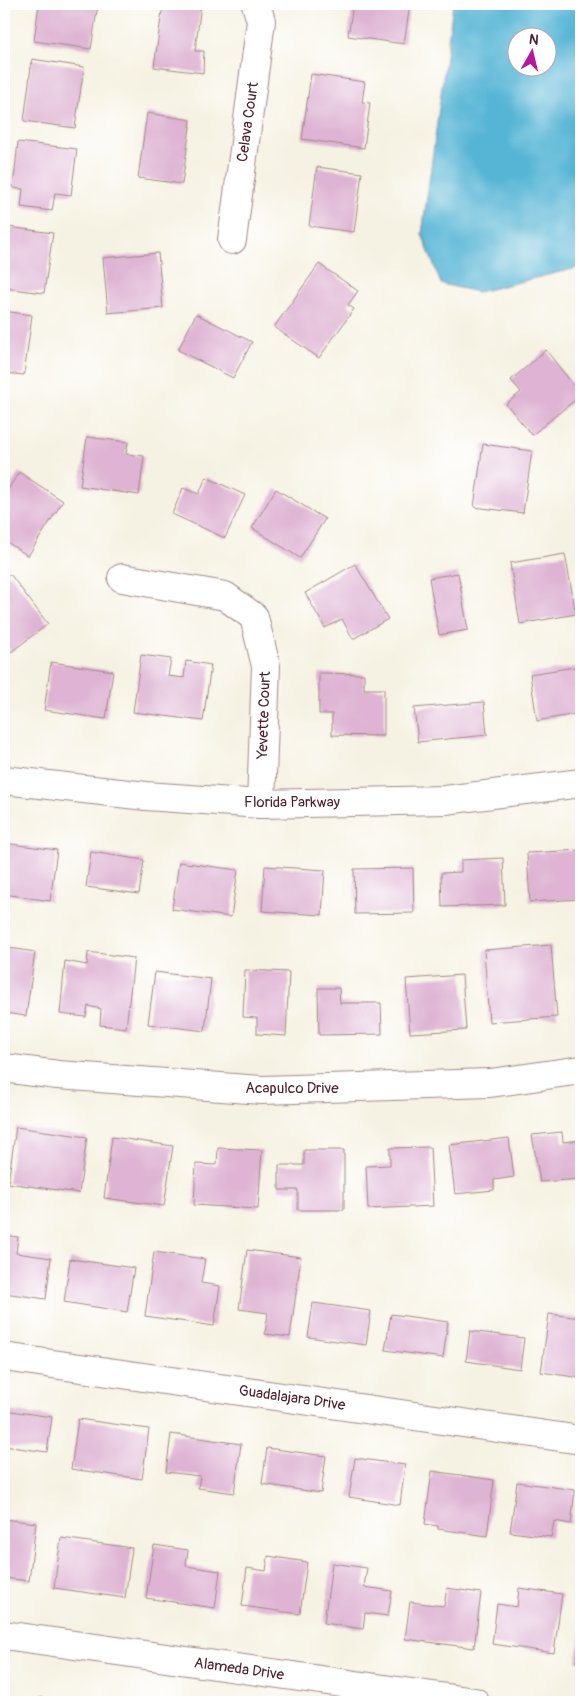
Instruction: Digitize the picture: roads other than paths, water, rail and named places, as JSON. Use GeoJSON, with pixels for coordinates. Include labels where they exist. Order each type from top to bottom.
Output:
{"type":"FeatureCollection","features":[{"type":"Feature","properties":{"kind":"street","name":"Celava Court"},"geometry":{"type":"LineString","coordinates":[[232,240],[261,21],[256,4]]}},
{"type":"Feature","properties":{"kind":"street","name":"Yevette Court"},"geometry":{"type":"LineString","coordinates":[[122,578],[226,596],[254,618],[266,666],[261,804]]}},
{"type":"Feature","properties":{"kind":"street","name":"Florida Parkway"},"geometry":{"type":"LineString","coordinates":[[4,780],[146,796],[261,804],[445,800],[581,783]]}},
{"type":"Feature","properties":{"kind":"street","name":"Acapulco Drive"},"geometry":{"type":"LineString","coordinates":[[4,1068],[58,1075],[262,1090],[490,1083],[581,1070]]}},
{"type":"Feature","properties":{"kind":"street","name":"Guadalajara Drive"},"geometry":{"type":"LineString","coordinates":[[4,1357],[581,1440]]}},
{"type":"Feature","properties":{"kind":"street","name":"Alameda Drive"},"geometry":{"type":"LineString","coordinates":[[4,1636],[475,1702]]}},
{"type":"Feature","properties":{"kind":"water"},"geometry":{"type":"Polygon","coordinates":[[[453,4],[581,4],[581,267],[478,292],[441,284],[422,234],[453,4]]]}}]}
